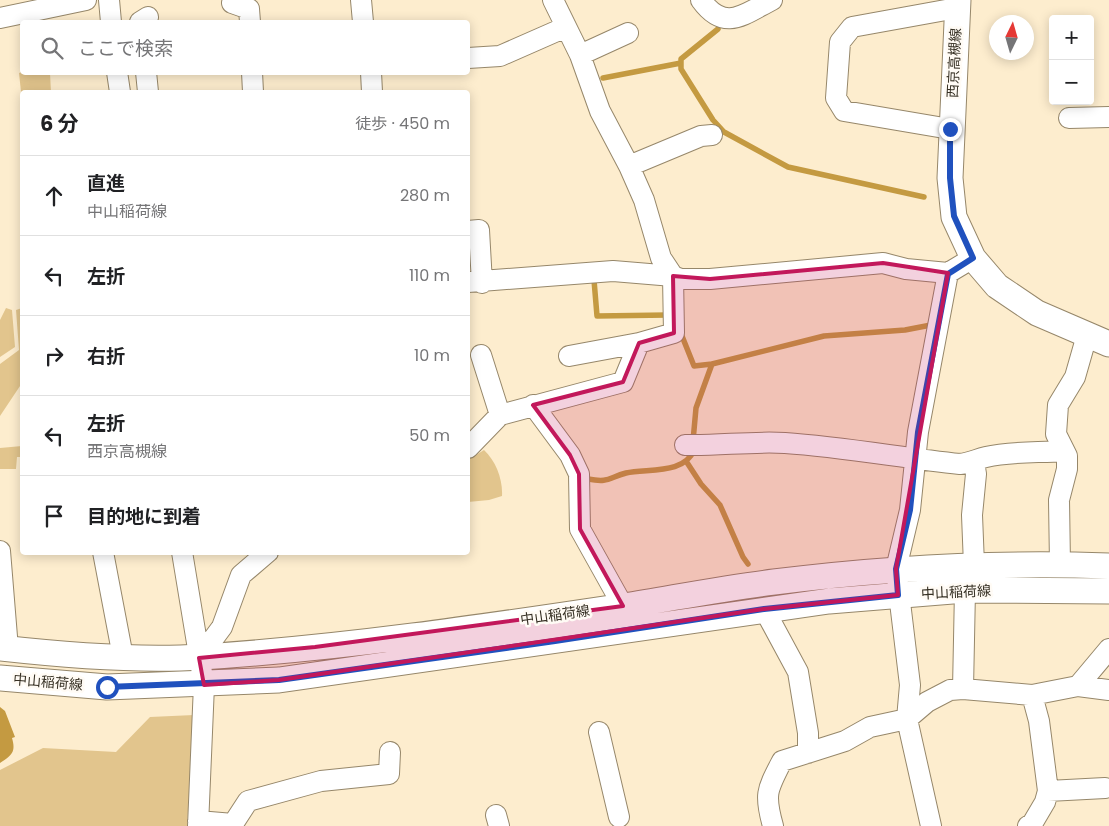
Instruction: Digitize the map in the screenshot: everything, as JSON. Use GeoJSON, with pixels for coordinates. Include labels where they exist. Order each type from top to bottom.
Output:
{"type":"FeatureCollection","features":[{"type":"Feature","properties":{"kind":"main road","name":"西京高槻線"},"geometry":{"type":"LineString","coordinates":[[957,4],[950,129],[950,178],[954,216],[973,258],[997,286],[1037,313],[1098,340]]}},
{"type":"Feature","properties":{"kind":"main road","name":"中山稲荷線"},"geometry":{"type":"LineString","coordinates":[[4,649],[123,657],[199,658],[325,646],[623,606],[773,582],[896,569],[974,565],[1060,564],[1109,566]]}},
{"type":"Feature","properties":{"kind":"main road","name":"中山稲荷線"},"geometry":{"type":"LineString","coordinates":[[0,678],[107,687],[204,685],[286,679],[764,609],[965,590],[1109,591]]}},
{"type":"Feature","properties":{"kind":"street"},"geometry":{"type":"LineString","coordinates":[[0,18],[86,0]]}},
{"type":"Feature","properties":{"kind":"street"},"geometry":{"type":"LineString","coordinates":[[109,0],[111,20]]}},
{"type":"Feature","properties":{"kind":"street"},"geometry":{"type":"LineString","coordinates":[[362,0],[363,20]]}},
{"type":"Feature","properties":{"kind":"street"},"geometry":{"type":"LineString","coordinates":[[553,0],[580,55],[600,111],[629,166],[644,200],[661,258],[672,276],[674,333],[639,343],[569,356]]}},
{"type":"Feature","properties":{"kind":"street"},"geometry":{"type":"LineString","coordinates":[[701,0],[718,17],[734,19],[772,0]]}},
{"type":"Feature","properties":{"kind":"street"},"geometry":{"type":"LineString","coordinates":[[232,4],[249,9],[250,20]]}},
{"type":"Feature","properties":{"kind":"street"},"geometry":{"type":"LineString","coordinates":[[950,129],[844,111],[836,98],[840,42],[852,27],[957,4]]}},
{"type":"Feature","properties":{"kind":"street"},"geometry":{"type":"LineString","coordinates":[[470,58],[500,56],[566,27]]}},
{"type":"Feature","properties":{"kind":"street"},"geometry":{"type":"LineString","coordinates":[[580,55],[628,33]]}},
{"type":"Feature","properties":{"kind":"street"},"geometry":{"type":"LineString","coordinates":[[117,75],[120,90]]}},
{"type":"Feature","properties":{"kind":"street"},"geometry":{"type":"LineString","coordinates":[[146,75],[148,90]]}},
{"type":"Feature","properties":{"kind":"street"},"geometry":{"type":"LineString","coordinates":[[252,75],[253,90]]}},
{"type":"Feature","properties":{"kind":"street"},"geometry":{"type":"LineString","coordinates":[[371,75],[372,90]]}},
{"type":"Feature","properties":{"kind":"street"},"geometry":{"type":"LineString","coordinates":[[1069,118],[1109,117]]}},
{"type":"Feature","properties":{"kind":"street"},"geometry":{"type":"LineString","coordinates":[[629,166],[701,136],[712,135]]}},
{"type":"Feature","properties":{"kind":"street"},"geometry":{"type":"LineString","coordinates":[[470,231],[479,230],[475,283],[613,271],[672,276],[681,279],[710,279],[883,263],[906,269],[948,274],[973,258]]}},
{"type":"Feature","properties":{"kind":"street"},"geometry":{"type":"LineString","coordinates":[[931,826],[907,719],[910,686],[896,569],[910,510],[918,432],[948,274]]}},
{"type":"Feature","properties":{"kind":"street"},"geometry":{"type":"LineString","coordinates":[[1060,564],[1059,500],[1067,469],[1067,456],[1056,434],[1058,405],[1098,340]]}},
{"type":"Feature","properties":{"kind":"street"},"geometry":{"type":"LineString","coordinates":[[470,446],[500,415],[623,382],[639,343]]}},
{"type":"Feature","properties":{"kind":"street"},"geometry":{"type":"LineString","coordinates":[[481,356],[500,415]]}},
{"type":"Feature","properties":{"kind":"street"},"geometry":{"type":"LineString","coordinates":[[533,406],[570,455],[579,474],[580,529],[623,606]]}},
{"type":"Feature","properties":{"kind":"street"},"geometry":{"type":"LineString","coordinates":[[686,445],[707,446],[750,441],[787,443],[960,464],[974,462],[985,457],[1008,454],[1064,451]]}},
{"type":"Feature","properties":{"kind":"street"},"geometry":{"type":"LineString","coordinates":[[974,462],[976,474],[972,515],[974,565]]}},
{"type":"Feature","properties":{"kind":"street"},"geometry":{"type":"LineString","coordinates":[[0,551],[4,649]]}},
{"type":"Feature","properties":{"kind":"street"},"geometry":{"type":"LineString","coordinates":[[104,555],[123,657]]}},
{"type":"Feature","properties":{"kind":"street"},"geometry":{"type":"LineString","coordinates":[[182,555],[204,685],[198,823],[234,825],[248,801],[321,781],[389,774],[390,752]]}},
{"type":"Feature","properties":{"kind":"street"},"geometry":{"type":"LineString","coordinates":[[199,658],[222,627],[242,575],[265,555]]}},
{"type":"Feature","properties":{"kind":"street"},"geometry":{"type":"LineString","coordinates":[[963,689],[965,590]]}},
{"type":"Feature","properties":{"kind":"street"},"geometry":{"type":"LineString","coordinates":[[764,609],[798,672],[808,733],[808,753]]}},
{"type":"Feature","properties":{"kind":"street"},"geometry":{"type":"LineString","coordinates":[[1078,686],[1109,648]]}},
{"type":"Feature","properties":{"kind":"street"},"geometry":{"type":"LineString","coordinates":[[773,826],[766,803],[771,783],[782,761],[845,741],[870,727],[907,719],[927,702],[950,690],[963,689],[1032,696],[1078,686],[1109,690]]}},
{"type":"Feature","properties":{"kind":"street"},"geometry":{"type":"LineString","coordinates":[[1028,826],[1032,824],[1045,802],[1048,790],[1040,729],[1032,696]]}},
{"type":"Feature","properties":{"kind":"street"},"geometry":{"type":"LineString","coordinates":[[599,732],[619,817]]}},
{"type":"Feature","properties":{"kind":"street"},"geometry":{"type":"LineString","coordinates":[[1048,790],[1105,788]]}},
{"type":"Feature","properties":{"kind":"highlighted area"},"geometry":{"type":"Polygon","coordinates":[[[883,263],[948,273],[896,569],[898,595],[764,609],[279,680],[204,685],[199,658],[315,647],[623,606],[580,529],[579,474],[570,455],[533,405],[623,382],[639,343],[674,333],[673,276],[710,279],[883,263]]]}},
{"type":"Feature","properties":{"kind":"shaded area"},"geometry":{"type":"Polygon","coordinates":[[[19,73],[20,75],[50,75],[51,90],[21,90],[19,73]]]}},
{"type":"Feature","properties":{"kind":"shaded area"},"geometry":{"type":"Polygon","coordinates":[[[6,308],[12,310],[15,347],[0,357],[0,320],[6,308]]]}},
{"type":"Feature","properties":{"kind":"shaded area"},"geometry":{"type":"Polygon","coordinates":[[[20,309],[20,386],[0,416],[0,364],[19,350],[16,310],[20,309]]]}},
{"type":"Feature","properties":{"kind":"shaded area"},"geometry":{"type":"Polygon","coordinates":[[[20,446],[20,457],[17,457],[16,469],[0,469],[0,448],[20,446]]]}},
{"type":"Feature","properties":{"kind":"shaded area"},"geometry":{"type":"Polygon","coordinates":[[[484,450],[488,454],[498,471],[502,496],[489,500],[470,502],[470,459],[484,450]]]}},
{"type":"Feature","properties":{"kind":"shaded area"},"geometry":{"type":"Polygon","coordinates":[[[0,707],[5,711],[15,737],[12,738],[12,753],[0,763],[0,707]]]}},
{"type":"Feature","properties":{"kind":"shaded area"},"geometry":{"type":"Polygon","coordinates":[[[194,715],[187,826],[0,826],[0,770],[43,748],[116,752],[150,717],[194,715]]]}},
{"type":"Feature","properties":{"kind":"waterway"},"geometry":{"type":"LineString","coordinates":[[718,29],[681,59],[681,69],[713,120],[724,132],[788,167],[924,197]]}},
{"type":"Feature","properties":{"kind":"waterway"},"geometry":{"type":"LineString","coordinates":[[603,78],[681,63]]}},
{"type":"Feature","properties":{"kind":"waterway"},"geometry":{"type":"LineString","coordinates":[[594,280],[597,316],[668,315]]}},
{"type":"Feature","properties":{"kind":"waterway"},"geometry":{"type":"LineString","coordinates":[[693,441],[696,408],[712,364],[824,336],[905,330],[931,325]]}},
{"type":"Feature","properties":{"kind":"waterway"},"geometry":{"type":"LineString","coordinates":[[680,331],[694,366],[712,364]]}},
{"type":"Feature","properties":{"kind":"waterway"},"geometry":{"type":"LineString","coordinates":[[588,479],[605,480],[626,473],[674,467],[689,458],[694,450]]}},
{"type":"Feature","properties":{"kind":"waterway"},"geometry":{"type":"LineString","coordinates":[[686,461],[701,484],[720,505],[743,557],[748,564]]}},
{"type":"Feature","properties":{"kind":"route"},"geometry":{"type":"LineString","coordinates":[[107,687],[204,685],[279,680],[764,609],[898,595],[896,569],[898,556],[910,510],[918,432],[948,274],[973,258],[954,216],[950,178],[950,129]]}}]}
